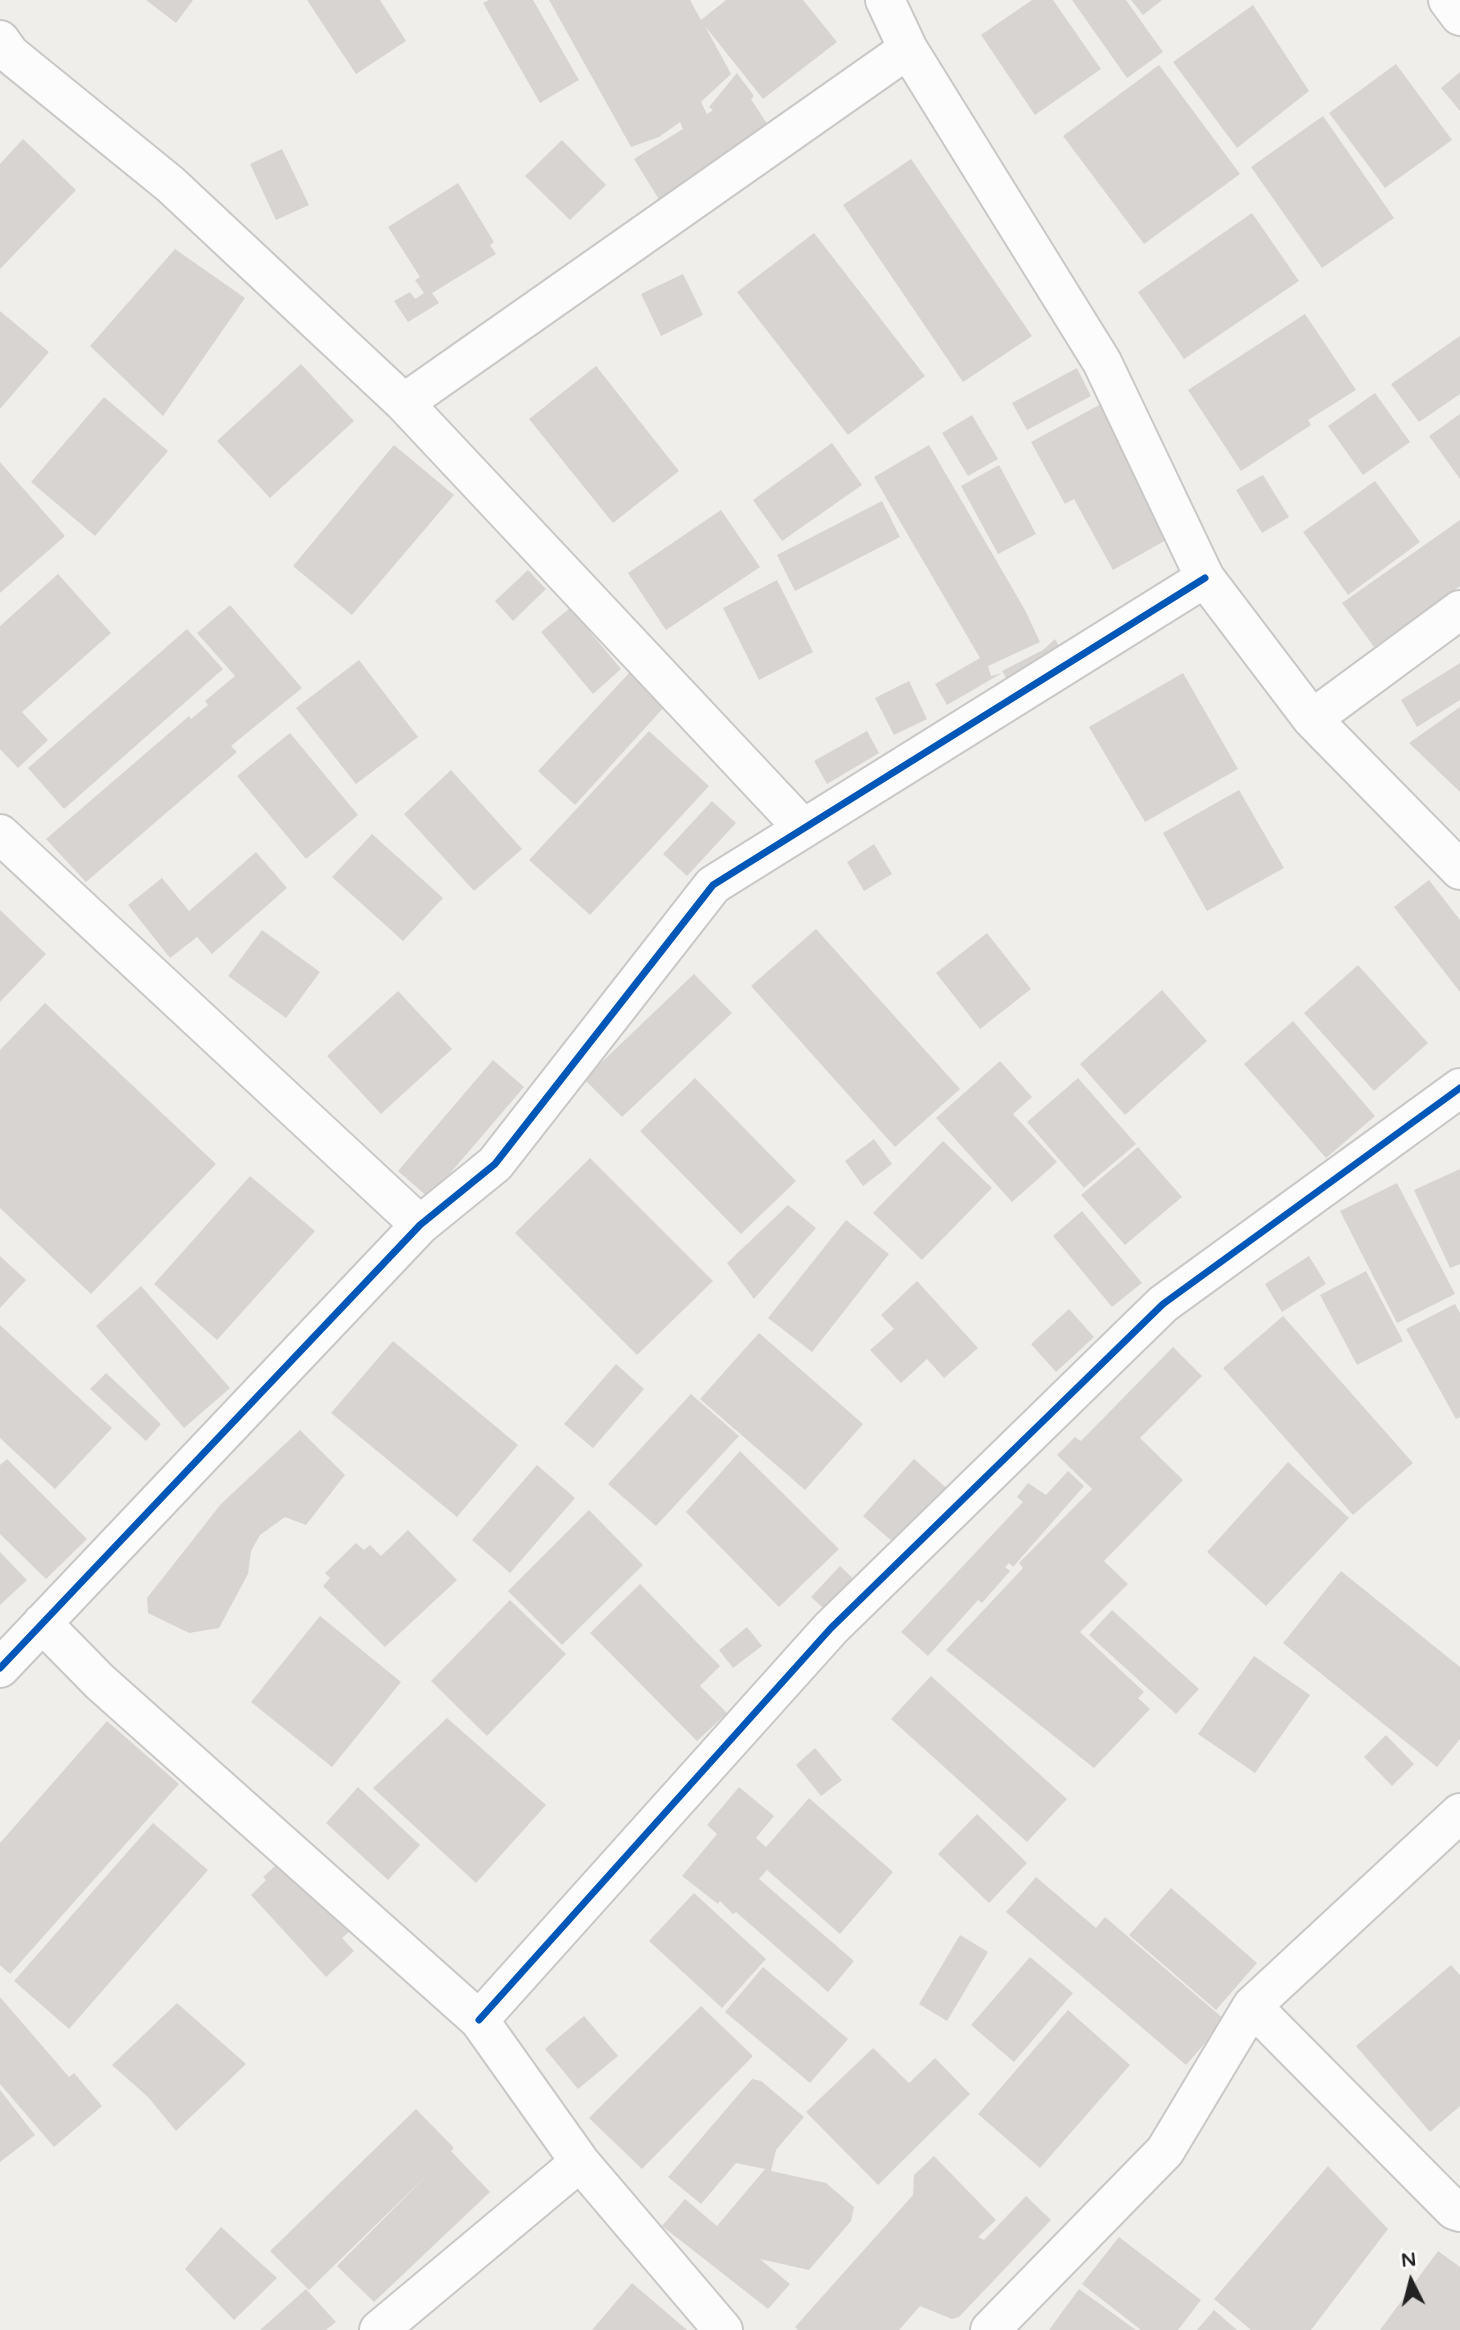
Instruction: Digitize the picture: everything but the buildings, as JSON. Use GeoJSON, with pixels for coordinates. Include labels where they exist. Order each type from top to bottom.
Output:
{"type":"FeatureCollection","features":[{"type":"Feature","properties":{"kind":"street"},"geometry":{"type":"LineString","coordinates":[[886,0],[908,49],[1102,362],[1205,578],[1312,719],[1460,870]]}},
{"type":"Feature","properties":{"kind":"street"},"geometry":{"type":"LineString","coordinates":[[1448,0],[1460,16]]}},
{"type":"Feature","properties":{"kind":"street"},"geometry":{"type":"LineString","coordinates":[[404,403],[908,49]]}},
{"type":"Feature","properties":{"kind":"street"},"geometry":{"type":"LineString","coordinates":[[3,52],[170,184],[404,403],[803,828]]}},
{"type":"Feature","properties":{"kind":"street"},"geometry":{"type":"LineString","coordinates":[[0,1668],[420,1225],[495,1164],[713,884],[1205,578]]}},
{"type":"Feature","properties":{"kind":"street"},"geometry":{"type":"LineString","coordinates":[[1312,719],[1460,610]]}},
{"type":"Feature","properties":{"kind":"street"},"geometry":{"type":"LineString","coordinates":[[0,834],[420,1225]]}},
{"type":"Feature","properties":{"kind":"street"},"geometry":{"type":"LineString","coordinates":[[479,2020],[831,1628],[1163,1304],[1460,1088]]}},
{"type":"Feature","properties":{"kind":"street"},"geometry":{"type":"LineString","coordinates":[[42,1623],[110,1691],[479,2020],[580,2162],[723,2330]]}},
{"type":"Feature","properties":{"kind":"street"},"geometry":{"type":"LineString","coordinates":[[990,2330],[1166,2151],[1252,2006],[1460,1812]]}},
{"type":"Feature","properties":{"kind":"street"},"geometry":{"type":"LineString","coordinates":[[1252,2006],[1454,2210],[1460,2212]]}},
{"type":"Feature","properties":{"kind":"street"},"geometry":{"type":"LineString","coordinates":[[379,2330],[580,2162]]}},
{"type":"Feature","properties":{"kind":"cycle path"},"geometry":{"type":"LineString","coordinates":[[0,1668],[420,1225],[495,1164],[713,885],[1205,578]]}},
{"type":"Feature","properties":{"kind":"cycle path"},"geometry":{"type":"LineString","coordinates":[[479,2020],[831,1628],[1163,1304],[1460,1088]]}}]}
